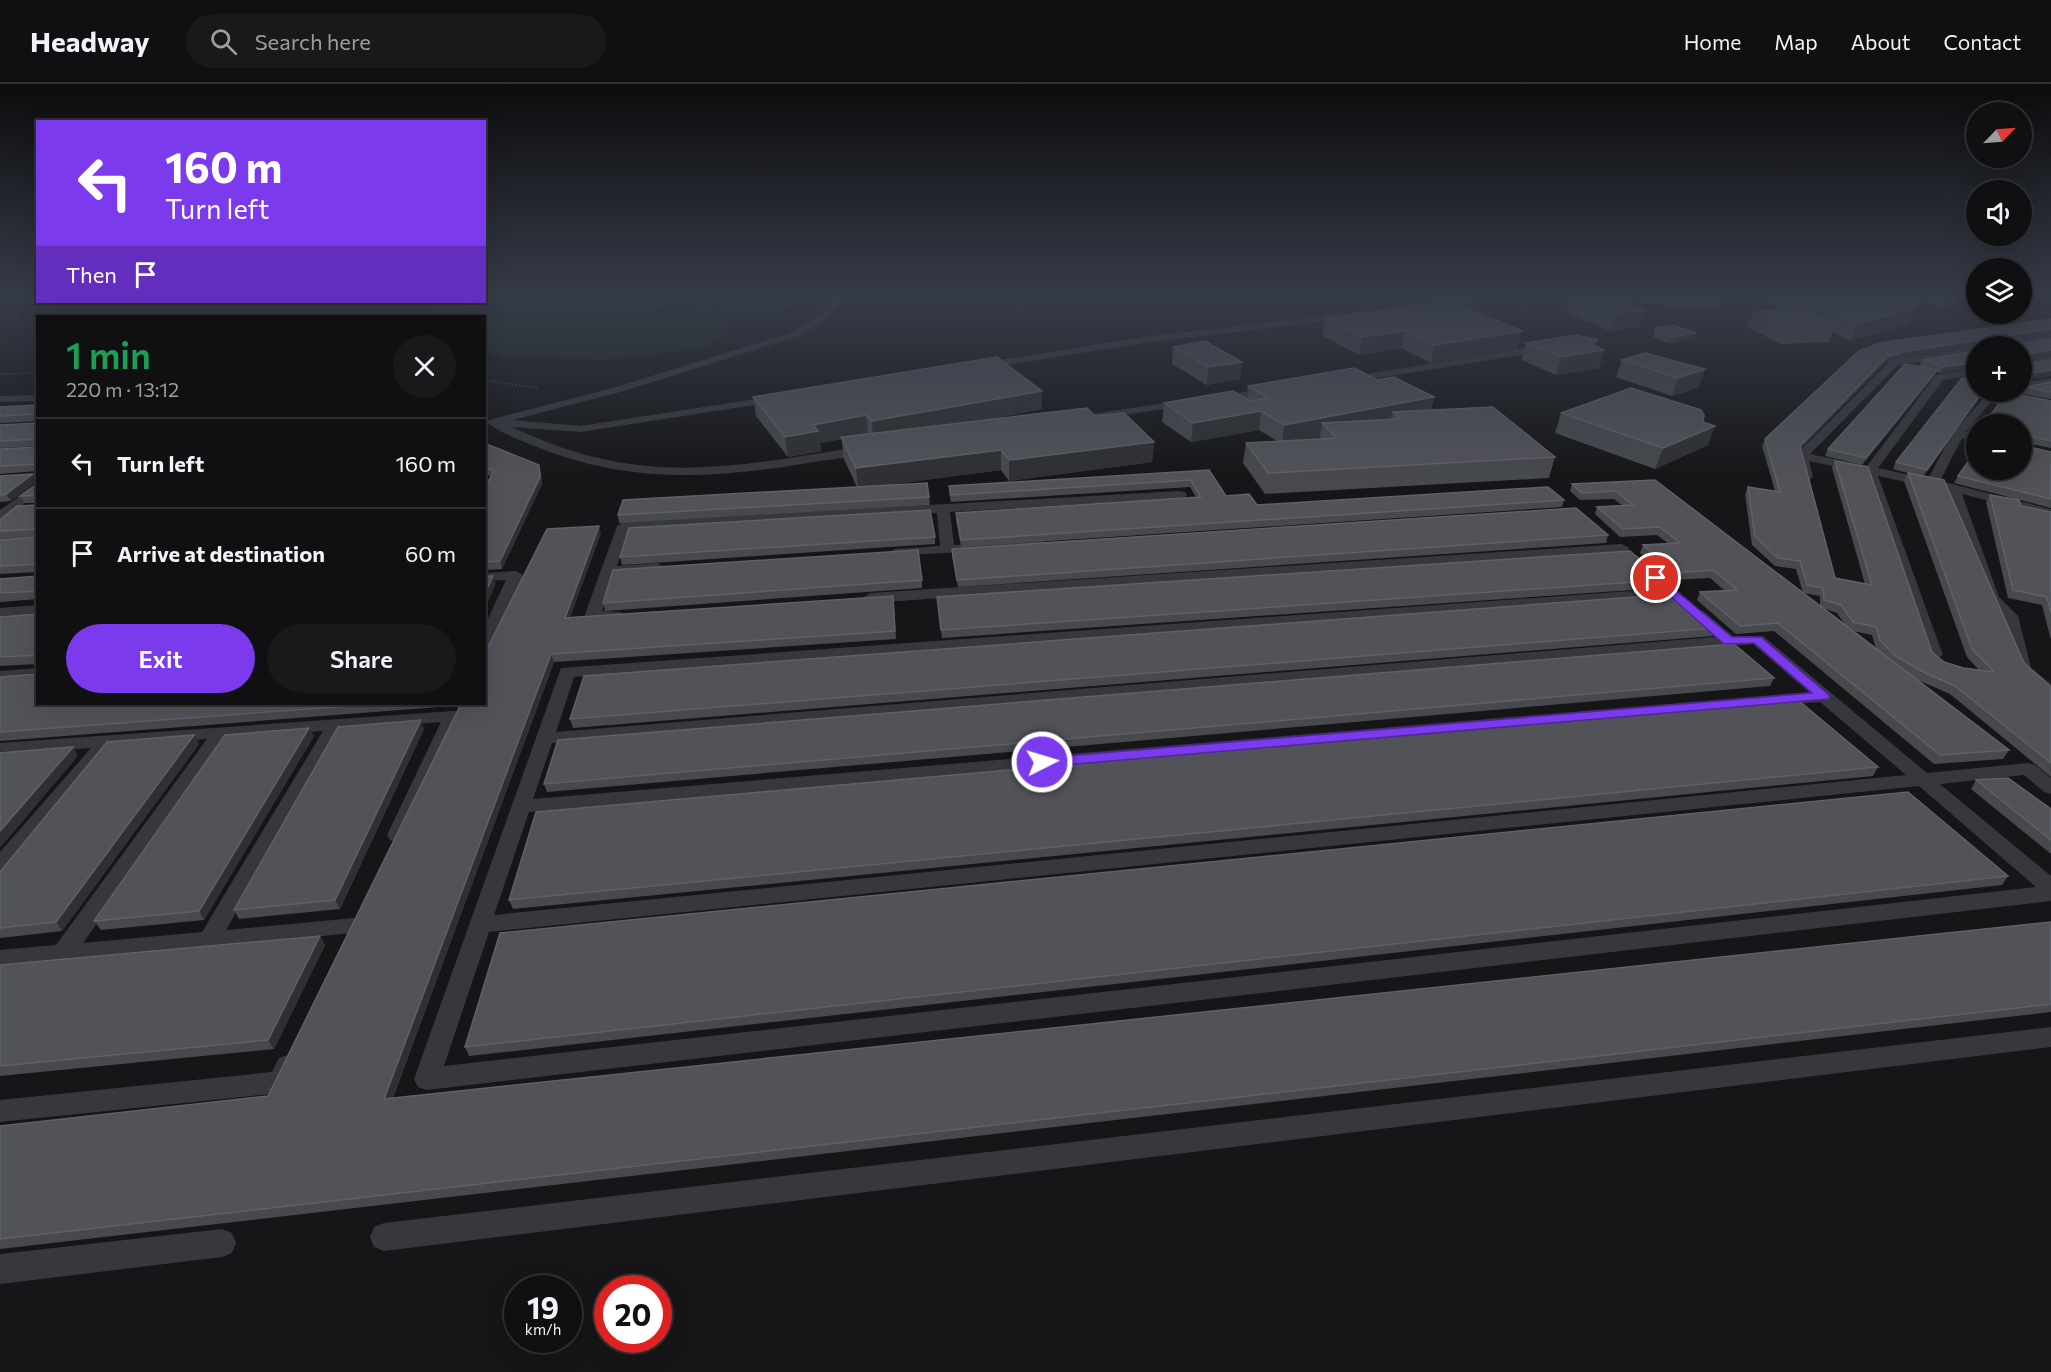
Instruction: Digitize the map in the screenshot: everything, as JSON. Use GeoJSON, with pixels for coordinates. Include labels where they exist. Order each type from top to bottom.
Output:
{"type":"FeatureCollection","features":[{"type":"Feature","properties":{"kind":"lane"},"geometry":{"type":"LineString","coordinates":[[489,420],[620,389],[719,358]]}},
{"type":"Feature","properties":{"kind":"lane"},"geometry":{"type":"LineString","coordinates":[[970,368],[1031,358]]}},
{"type":"Feature","properties":{"kind":"lane"},"geometry":{"type":"LineString","coordinates":[[1337,381],[1481,358]]}},
{"type":"Feature","properties":{"kind":"lane"},"geometry":{"type":"LineString","coordinates":[[1801,456],[1895,362],[1920,358]]}},
{"type":"Feature","properties":{"kind":"lane"},"geometry":{"type":"LineString","coordinates":[[2032,361],[2050,358]]}},
{"type":"Feature","properties":{"kind":"lane"},"geometry":{"type":"LineString","coordinates":[[1895,362],[1918,369]]}},
{"type":"Feature","properties":{"kind":"lane"},"geometry":{"type":"LineString","coordinates":[[1934,375],[1966,372]]}},
{"type":"Feature","properties":{"kind":"lane"},"geometry":{"type":"LineString","coordinates":[[1870,470],[1934,375]]}},
{"type":"Feature","properties":{"kind":"lane"},"geometry":{"type":"LineString","coordinates":[[1934,375],[1966,383]]}},
{"type":"Feature","properties":{"kind":"lane"},"geometry":{"type":"LineString","coordinates":[[2032,387],[2051,381]]}},
{"type":"Feature","properties":{"kind":"lane"},"geometry":{"type":"LineString","coordinates":[[1063,421],[1280,389]]}},
{"type":"Feature","properties":{"kind":"lane"},"geometry":{"type":"LineString","coordinates":[[0,399],[36,398]]}},
{"type":"Feature","properties":{"kind":"lane"},"geometry":{"type":"LineString","coordinates":[[489,420],[580,429],[785,398]]}},
{"type":"Feature","properties":{"kind":"lane"},"geometry":{"type":"LineString","coordinates":[[1932,484],[1958,434],[2000,402]]}},
{"type":"Feature","properties":{"kind":"lane"},"geometry":{"type":"LineString","coordinates":[[489,420],[546,448],[607,466],[656,472],[711,472],[875,449]]}},
{"type":"Feature","properties":{"kind":"lane"},"geometry":{"type":"LineString","coordinates":[[1958,434],[1966,436]]}},
{"type":"Feature","properties":{"kind":"lane"},"geometry":{"type":"LineString","coordinates":[[1801,456],[1953,488],[2051,513]]}},
{"type":"Feature","properties":{"kind":"lane"},"geometry":{"type":"LineString","coordinates":[[1801,456],[1810,489]]}},
{"type":"Feature","properties":{"kind":"lane"},"geometry":{"type":"LineString","coordinates":[[1870,470],[1935,655]]}},
{"type":"Feature","properties":{"kind":"lane"},"geometry":{"type":"LineString","coordinates":[[3,512],[36,488]]}},
{"type":"Feature","properties":{"kind":"lane"},"geometry":{"type":"LineString","coordinates":[[1953,488],[1992,599],[2010,616],[2023,670],[2051,693]]}},
{"type":"Feature","properties":{"kind":"lane"},"geometry":{"type":"LineString","coordinates":[[628,614],[592,617],[624,526],[1180,495]]}},
{"type":"Feature","properties":{"kind":"lane"},"geometry":{"type":"LineString","coordinates":[[3,512],[36,507]]}},
{"type":"Feature","properties":{"kind":"lane"},"geometry":{"type":"LineString","coordinates":[[943,508],[947,549]]}},
{"type":"Feature","properties":{"kind":"lane"},"geometry":{"type":"LineString","coordinates":[[1604,533],[1639,563]]}},
{"type":"Feature","properties":{"kind":"lane"},"geometry":{"type":"LineString","coordinates":[[877,554],[1054,543]]}},
{"type":"Feature","properties":{"kind":"lane"},"geometry":{"type":"LineString","coordinates":[[856,599],[1622,548]]}},
{"type":"Feature","properties":{"kind":"lane"},"geometry":{"type":"LineString","coordinates":[[608,570],[667,567]]}},
{"type":"Feature","properties":{"kind":"lane"},"geometry":{"type":"LineString","coordinates":[[486,577],[516,575],[486,642]]}},
{"type":"Feature","properties":{"kind":"lane"},"geometry":{"type":"LineString","coordinates":[[1656,578],[1729,641]]}},
{"type":"Feature","properties":{"kind":"lane"},"geometry":{"type":"LineString","coordinates":[[1673,593],[567,672],[427,1079],[2051,891]]}},
{"type":"Feature","properties":{"kind":"lane"},"geometry":{"type":"LineString","coordinates":[[0,613],[36,610]]}},
{"type":"Feature","properties":{"kind":"lane"},"geometry":{"type":"LineString","coordinates":[[544,738],[1756,639],[2051,891]]}},
{"type":"Feature","properties":{"kind":"lane"},"geometry":{"type":"LineString","coordinates":[[0,676],[36,673]]}},
{"type":"Feature","properties":{"kind":"lane"},"geometry":{"type":"LineString","coordinates":[[521,806],[1824,696]]}},
{"type":"Feature","properties":{"kind":"lane"},"geometry":{"type":"LineString","coordinates":[[0,750],[336,724],[456,710]]}},
{"type":"Feature","properties":{"kind":"lane"},"geometry":{"type":"LineString","coordinates":[[388,852],[456,710]]}},
{"type":"Feature","properties":{"kind":"lane"},"geometry":{"type":"LineString","coordinates":[[209,939],[336,724]]}},
{"type":"Feature","properties":{"kind":"lane"},"geometry":{"type":"LineString","coordinates":[[63,953],[221,733]]}},
{"type":"Feature","properties":{"kind":"lane"},"geometry":{"type":"LineString","coordinates":[[0,867],[106,741]]}},
{"type":"Feature","properties":{"kind":"lane"},"geometry":{"type":"LineString","coordinates":[[480,925],[2028,769],[2051,788]]}},
{"type":"Feature","properties":{"kind":"lane"},"geometry":{"type":"LineString","coordinates":[[344,947],[364,905]]}},
{"type":"Feature","properties":{"kind":"lane"},"geometry":{"type":"LineString","coordinates":[[0,959],[354,926]]}},
{"type":"Feature","properties":{"kind":"lane"},"geometry":{"type":"LineString","coordinates":[[384,1237],[2051,1037]]}},
{"type":"Feature","properties":{"kind":"lane"},"geometry":{"type":"LineString","coordinates":[[0,1111],[280,1082],[295,1051]]}},
{"type":"Feature","properties":{"kind":"lane"},"geometry":{"type":"LineString","coordinates":[[0,1269],[222,1243]]}},
{"type":"Feature","properties":{"kind":"path"},"geometry":{"type":"LineString","coordinates":[[0,374],[36,373]]}},
{"type":"Feature","properties":{"kind":"shaded area"},"geometry":{"type":"Polygon","coordinates":[[[557,358],[621,358],[605,360],[557,358]]]}},
{"type":"Feature","properties":{"kind":"building"},"geometry":{"type":"Polygon","coordinates":[[[990,358],[998,358],[1042,391],[872,421],[866,415],[813,425],[818,431],[785,437],[753,397],[990,358]]]}},
{"type":"Feature","properties":{"kind":"building"},"geometry":{"type":"Polygon","coordinates":[[[1192,358],[1235,358],[1242,362],[1208,367],[1192,358]]]}},
{"type":"Feature","properties":{"kind":"building"},"geometry":{"type":"Polygon","coordinates":[[[1664,358],[1705,369],[1678,378],[1622,360],[1664,358]]]}},
{"type":"Feature","properties":{"kind":"building"},"geometry":{"type":"Polygon","coordinates":[[[1851,358],[1886,358],[1800,446],[1835,578],[1872,585],[1835,461],[1868,467],[1932,652],[1944,662],[1963,668],[1994,672],[1972,649],[1908,473],[1944,480],[2024,663],[2051,687],[2051,763],[1955,686],[1925,673],[1894,655],[1880,640],[1876,627],[1853,622],[1841,605],[1824,600],[1823,588],[1807,585],[1800,561],[1778,558],[1755,537],[1748,487],[1780,492],[1765,439],[1851,358]]]}},
{"type":"Feature","properties":{"kind":"building"},"geometry":{"type":"Polygon","coordinates":[[[1966,358],[1966,364],[1943,367],[1922,360],[1966,358]]]}},
{"type":"Feature","properties":{"kind":"building"},"geometry":{"type":"Polygon","coordinates":[[[2051,360],[2051,370],[2032,373],[2032,363],[2051,360]]]}},
{"type":"Feature","properties":{"kind":"building"},"geometry":{"type":"Polygon","coordinates":[[[1905,364],[1937,370],[1866,458],[1828,449],[1905,364]]]}},
{"type":"Feature","properties":{"kind":"building"},"geometry":{"type":"Polygon","coordinates":[[[1354,368],[1377,380],[1394,377],[1434,397],[1284,425],[1261,411],[1193,423],[1164,403],[1233,391],[1250,401],[1268,398],[1248,386],[1354,368]]]}},
{"type":"Feature","properties":{"kind":"building"},"geometry":{"type":"Polygon","coordinates":[[[1962,378],[1966,379],[1966,402],[1975,402],[1927,470],[1896,462],[1962,378]]]}},
{"type":"Feature","properties":{"kind":"building"},"geometry":{"type":"Polygon","coordinates":[[[2051,382],[2051,392],[2032,388],[2032,386],[2051,382]]]}},
{"type":"Feature","properties":{"kind":"building"},"geometry":{"type":"Polygon","coordinates":[[[1631,388],[1701,410],[1704,415],[1703,422],[1715,426],[1663,448],[1561,413],[1631,388]]]}},
{"type":"Feature","properties":{"kind":"building"},"geometry":{"type":"Polygon","coordinates":[[[2032,397],[2051,401],[2051,441],[2032,436],[2032,414],[1991,414],[2000,402],[2032,402],[2032,397]]]}},
{"type":"Feature","properties":{"kind":"building"},"geometry":{"type":"Polygon","coordinates":[[[36,405],[36,414],[0,416],[0,407],[36,405]]]}},
{"type":"Feature","properties":{"kind":"building"},"geometry":{"type":"Polygon","coordinates":[[[1493,407],[1555,457],[1268,473],[1246,443],[1336,438],[1322,423],[1400,419],[1393,412],[1493,407]]]}},
{"type":"Feature","properties":{"kind":"building"},"geometry":{"type":"Polygon","coordinates":[[[1087,408],[1095,416],[1124,413],[1154,442],[1009,460],[1001,450],[856,468],[841,437],[1087,408]]]}},
{"type":"Feature","properties":{"kind":"building"},"geometry":{"type":"Polygon","coordinates":[[[36,423],[36,439],[0,441],[0,425],[36,423]]]}},
{"type":"Feature","properties":{"kind":"building"},"geometry":{"type":"Polygon","coordinates":[[[486,444],[539,465],[540,477],[500,561],[486,562],[486,485],[494,471],[486,468],[486,444]]]}},
{"type":"Feature","properties":{"kind":"building"},"geometry":{"type":"Polygon","coordinates":[[[36,447],[36,464],[0,466],[0,449],[36,447]]]}},
{"type":"Feature","properties":{"kind":"building"},"geometry":{"type":"Polygon","coordinates":[[[2032,447],[2051,452],[2051,499],[1974,480],[2032,480],[2032,447]]]}},
{"type":"Feature","properties":{"kind":"building"},"geometry":{"type":"Polygon","coordinates":[[[1966,465],[1966,478],[1958,476],[1966,465]]]}},
{"type":"Feature","properties":{"kind":"building"},"geometry":{"type":"Polygon","coordinates":[[[1209,470],[1226,496],[1249,494],[1257,505],[1548,487],[1564,500],[961,540],[956,513],[1201,497],[1191,480],[951,495],[949,486],[1209,470]]]}},
{"type":"Feature","properties":{"kind":"building"},"geometry":{"type":"Polygon","coordinates":[[[33,474],[6,494],[0,495],[0,476],[33,474]]]}},
{"type":"Feature","properties":{"kind":"building"},"geometry":{"type":"Polygon","coordinates":[[[1655,480],[2009,750],[1940,755],[1778,623],[1740,626],[1700,592],[1737,590],[1713,570],[1675,573],[1643,545],[1680,543],[1660,527],[1623,529],[1597,507],[1633,505],[1616,491],[1582,493],[1572,484],[1655,480]]]}},
{"type":"Feature","properties":{"kind":"building"},"geometry":{"type":"Polygon","coordinates":[[[927,483],[929,497],[618,515],[623,500],[927,483]]]}},
{"type":"Feature","properties":{"kind":"building"},"geometry":{"type":"Polygon","coordinates":[[[36,484],[36,495],[20,496],[36,484]]]}},
{"type":"Feature","properties":{"kind":"building"},"geometry":{"type":"Polygon","coordinates":[[[1990,495],[2019,500],[2021,506],[2051,512],[2051,613],[2047,597],[2013,590],[1990,495]]]}},
{"type":"Feature","properties":{"kind":"building"},"geometry":{"type":"Polygon","coordinates":[[[36,505],[36,529],[0,531],[0,520],[17,506],[36,505]]]}},
{"type":"Feature","properties":{"kind":"building"},"geometry":{"type":"Polygon","coordinates":[[[1576,508],[1608,535],[957,580],[952,549],[1576,508]]]}},
{"type":"Feature","properties":{"kind":"building"},"geometry":{"type":"Polygon","coordinates":[[[930,510],[935,537],[620,557],[629,528],[930,510]]]}},
{"type":"Feature","properties":{"kind":"building"},"geometry":{"type":"Polygon","coordinates":[[[599,526],[565,618],[893,596],[895,631],[551,654],[384,1099],[2051,922],[2051,1004],[0,1239],[0,1126],[268,1096],[461,705],[486,705],[486,651],[547,529],[599,526]]]}},
{"type":"Feature","properties":{"kind":"building"},"geometry":{"type":"Polygon","coordinates":[[[36,537],[36,564],[0,566],[0,540],[36,537]]]}},
{"type":"Feature","properties":{"kind":"building"},"geometry":{"type":"Polygon","coordinates":[[[918,550],[922,580],[603,603],[613,570],[918,550]]]}},
{"type":"Feature","properties":{"kind":"building"},"geometry":{"type":"Polygon","coordinates":[[[1630,551],[1665,580],[941,630],[937,597],[1630,551]]]}},
{"type":"Feature","properties":{"kind":"building"},"geometry":{"type":"Polygon","coordinates":[[[36,576],[36,591],[0,593],[0,579],[36,576]]]}},
{"type":"Feature","properties":{"kind":"building"},"geometry":{"type":"Polygon","coordinates":[[[493,576],[486,592],[486,577],[493,576]]]}},
{"type":"Feature","properties":{"kind":"building"},"geometry":{"type":"Polygon","coordinates":[[[1675,594],[1716,628],[570,719],[584,676],[1675,594]]]}},
{"type":"Feature","properties":{"kind":"building"},"geometry":{"type":"Polygon","coordinates":[[[36,614],[36,655],[0,657],[0,617],[36,614]]]}},
{"type":"Feature","properties":{"kind":"building"},"geometry":{"type":"Polygon","coordinates":[[[1734,644],[1774,678],[544,784],[558,740],[1734,644]]]}},
{"type":"Feature","properties":{"kind":"building"},"geometry":{"type":"Polygon","coordinates":[[[36,674],[36,705],[362,705],[0,732],[0,677],[36,674]]]}},
{"type":"Feature","properties":{"kind":"building"},"geometry":{"type":"Polygon","coordinates":[[[1798,700],[1878,767],[509,900],[536,812],[1798,700]]]}},
{"type":"Feature","properties":{"kind":"building"},"geometry":{"type":"Polygon","coordinates":[[[421,720],[335,900],[234,910],[338,727],[421,720]]]}},
{"type":"Feature","properties":{"kind":"building"},"geometry":{"type":"Polygon","coordinates":[[[309,728],[199,911],[94,921],[225,735],[309,728]]]}},
{"type":"Feature","properties":{"kind":"building"},"geometry":{"type":"Polygon","coordinates":[[[194,735],[56,922],[0,928],[0,872],[107,742],[194,735]]]}},
{"type":"Feature","properties":{"kind":"building"},"geometry":{"type":"Polygon","coordinates":[[[73,747],[0,831],[0,753],[73,747]]]}},
{"type":"Feature","properties":{"kind":"building"},"geometry":{"type":"Polygon","coordinates":[[[2008,778],[2051,809],[2051,840],[1976,780],[2008,778]]]}},
{"type":"Feature","properties":{"kind":"building"},"geometry":{"type":"Polygon","coordinates":[[[1908,792],[2008,876],[465,1047],[500,933],[1908,792]]]}},
{"type":"Feature","properties":{"kind":"building"},"geometry":{"type":"Polygon","coordinates":[[[320,936],[268,1040],[0,1066],[0,965],[320,936]]]}},
{"type":"Feature","properties":{"kind":"route"},"geometry":{"type":"LineString","coordinates":[[1042,762],[1824,696],[1756,639],[1729,641],[1656,578]]}}]}
